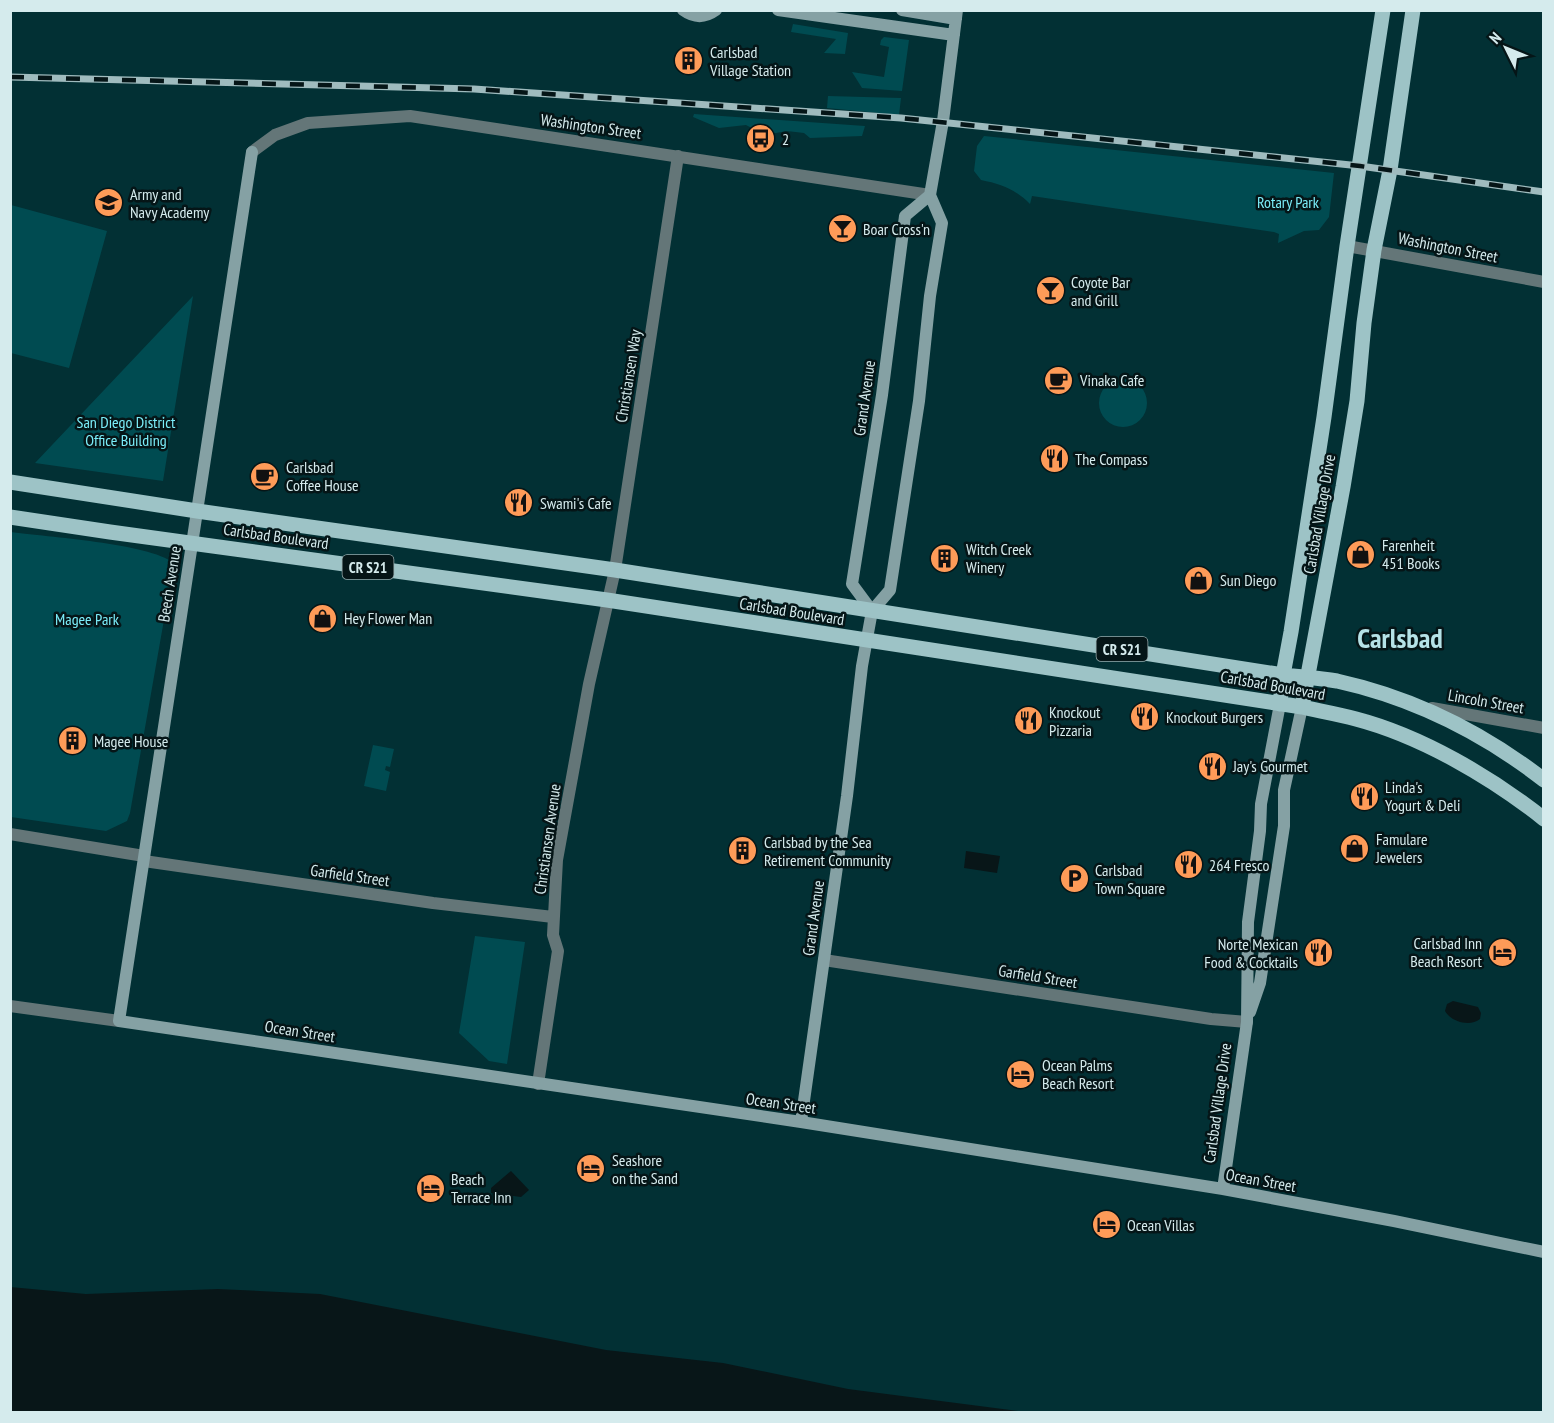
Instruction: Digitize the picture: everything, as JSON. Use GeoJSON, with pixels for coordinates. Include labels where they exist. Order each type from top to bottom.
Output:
{"type":"FeatureCollection","features":[{"type":"Feature","properties":{"kind":"main road","name":"Carlsbad Village Drive"},"geometry":{"type":"LineString","coordinates":[[1280,704],[1282,675],[1291,632],[1324,417],[1383,10]]}},
{"type":"Feature","properties":{"kind":"main road","name":"Carlsbad Village Drive"},"geometry":{"type":"LineString","coordinates":[[1302,707],[1339,508],[1356,401],[1374,250],[1390,170],[1413,10]]}},
{"type":"Feature","properties":{"kind":"main road","name":"Carlsbad Boulevard"},"geometry":{"type":"LineString","coordinates":[[10,482],[615,570],[1356,686],[1394,696],[1423,707],[1497,747],[1544,780]]}},
{"type":"Feature","properties":{"kind":"main road","name":"Carlsbad Boulevard"},"geometry":{"type":"LineString","coordinates":[[10,517],[607,600],[1302,707],[1358,719],[1402,735],[1491,782],[1544,819]]}},
{"type":"Feature","properties":{"kind":"street"},"geometry":{"type":"LineString","coordinates":[[683,10],[694,16],[702,17],[716,10]]}},
{"type":"Feature","properties":{"kind":"street"},"geometry":{"type":"LineString","coordinates":[[778,10],[954,35]]}},
{"type":"Feature","properties":{"kind":"street"},"geometry":{"type":"LineString","coordinates":[[902,10],[957,15],[943,121],[930,195]]}},
{"type":"Feature","properties":{"kind":"street","name":"Washington Street"},"geometry":{"type":"LineString","coordinates":[[252,152],[275,135],[308,123],[410,116],[930,195]]}},
{"type":"Feature","properties":{"kind":"street","name":"Beech Avenue"},"geometry":{"type":"LineString","coordinates":[[119,1021],[252,152]]}},
{"type":"Feature","properties":{"kind":"street","name":"Christiansen Way"},"geometry":{"type":"LineString","coordinates":[[607,600],[615,570],[678,156]]}},
{"type":"Feature","properties":{"kind":"street","name":"Grand Avenue"},"geometry":{"type":"LineString","coordinates":[[801,1122],[847,796],[866,641],[872,611],[890,590],[918,411],[930,296],[942,222],[930,195],[905,216],[882,395],[862,511],[852,584],[872,611]]}},
{"type":"Feature","properties":{"kind":"street","name":"Washington Street"},"geometry":{"type":"LineString","coordinates":[[1347,246],[1544,282]]}},
{"type":"Feature","properties":{"kind":"street","name":"Christiansen Avenue"},"geometry":{"type":"LineString","coordinates":[[538,1084],[558,951],[553,935],[557,860],[589,684],[607,600]]}},
{"type":"Feature","properties":{"kind":"street","name":"Carlsbad Village Drive"},"geometry":{"type":"LineString","coordinates":[[1223,1189],[1247,1022],[1248,922],[1260,831],[1261,804],[1280,704]]}},
{"type":"Feature","properties":{"kind":"street","name":"Carlsbad Village Drive"},"geometry":{"type":"LineString","coordinates":[[1247,1022],[1260,983],[1284,826],[1284,790],[1302,707]]}},
{"type":"Feature","properties":{"kind":"street","name":"Lincoln Street"},"geometry":{"type":"LineString","coordinates":[[1423,707],[1544,728]]}},
{"type":"Feature","properties":{"kind":"street","name":"Garfield Street"},"geometry":{"type":"LineString","coordinates":[[10,834],[144,859],[433,903],[553,917]]}},
{"type":"Feature","properties":{"kind":"street","name":"Garfield Street"},"geometry":{"type":"LineString","coordinates":[[824,960],[1200,1017],[1247,1022]]}},
{"type":"Feature","properties":{"kind":"street","name":"Ocean Street"},"geometry":{"type":"LineString","coordinates":[[10,1006],[801,1122],[1223,1189],[1544,1252]]}},
{"type":"Feature","properties":{"kind":"green space"},"geometry":{"type":"Polygon","coordinates":[[[793,24],[848,33],[845,54],[824,53],[836,39],[791,32],[793,24]]]}},
{"type":"Feature","properties":{"kind":"green space"},"geometry":{"type":"Polygon","coordinates":[[[884,37],[909,40],[902,91],[862,88],[852,72],[884,77],[889,47],[880,45],[884,37]]]}},
{"type":"Feature","properties":{"kind":"green space"},"geometry":{"type":"Polygon","coordinates":[[[828,96],[901,98],[899,115],[827,108],[828,96]]]}},
{"type":"Feature","properties":{"kind":"green space"},"geometry":{"type":"Polygon","coordinates":[[[694,114],[865,126],[862,136],[810,138],[804,133],[787,131],[765,135],[746,125],[719,128],[693,117],[694,114]]]}},
{"type":"Feature","properties":{"kind":"green space","name":"Rotary Park"},"geometry":{"type":"Polygon","coordinates":[[[984,136],[1334,173],[1329,217],[1319,230],[1304,231],[1278,243],[1279,234],[1274,232],[1032,196],[1030,204],[1019,194],[1007,188],[981,180],[974,171],[977,146],[984,136]]]}},
{"type":"Feature","properties":{"kind":"green space"},"geometry":{"type":"Polygon","coordinates":[[[11,205],[107,231],[69,368],[11,353],[11,205]]]}},
{"type":"Feature","properties":{"kind":"green space","name":"San Diego District Office Building"},"geometry":{"type":"Polygon","coordinates":[[[193,296],[163,481],[35,463],[193,296]]]}},
{"type":"Feature","properties":{"kind":"green space"},"geometry":{"type":"Polygon","coordinates":[[[1118,379],[1128,379],[1140,386],[1147,398],[1147,408],[1140,420],[1128,427],[1118,427],[1103,416],[1099,408],[1099,398],[1110,383],[1118,379]]]}},
{"type":"Feature","properties":{"kind":"green space","name":"Magee Park"},"geometry":{"type":"Polygon","coordinates":[[[11,532],[143,550],[174,563],[130,813],[127,821],[106,831],[11,817],[11,532]]]}},
{"type":"Feature","properties":{"kind":"green space"},"geometry":{"type":"Polygon","coordinates":[[[373,745],[394,749],[390,767],[386,766],[385,770],[390,772],[386,791],[364,786],[373,745]]]}},
{"type":"Feature","properties":{"kind":"green space"},"geometry":{"type":"Polygon","coordinates":[[[475,936],[525,942],[507,1064],[489,1061],[459,1033],[475,936]]]}},
{"type":"Feature","properties":{"kind":"shaded area"},"geometry":{"type":"Polygon","coordinates":[[[966,851],[1000,856],[997,873],[964,868],[966,851]]]}},
{"type":"Feature","properties":{"kind":"shaded area"},"geometry":{"type":"Polygon","coordinates":[[[1453,1001],[1478,1007],[1481,1013],[1480,1019],[1466,1023],[1452,1018],[1445,1011],[1447,1004],[1453,1001]]]}},
{"type":"Feature","properties":{"kind":"shaded area"},"geometry":{"type":"Polygon","coordinates":[[[511,1171],[529,1190],[521,1197],[491,1193],[491,1188],[511,1171]]]}},
{"type":"Feature","properties":{"kind":"shaded area"},"geometry":{"type":"Polygon","coordinates":[[[10,1287],[86,1294],[218,1289],[320,1294],[606,1350],[723,1363],[848,1389],[1026,1412],[11,1412],[10,1287]]]}},
{"type":"Feature","properties":{"kind":"railway"},"geometry":{"type":"LineString","coordinates":[[10,77],[474,89],[901,118],[1360,166],[1544,192]]}},
{"type":"Feature","properties":{"kind":"place","name":"Carlsbad Village Station"},"geometry":{"type":"Point","coordinates":[689,61]}},
{"type":"Feature","properties":{"kind":"place","name":"2"},"geometry":{"type":"Point","coordinates":[761,139]}},
{"type":"Feature","properties":{"kind":"place","name":"Army and Navy Academy"},"geometry":{"type":"Point","coordinates":[109,203]}},
{"type":"Feature","properties":{"kind":"place","name":"Boar Cross'n"},"geometry":{"type":"Point","coordinates":[842,229]}},
{"type":"Feature","properties":{"kind":"place","name":"Coyote Bar and Grill"},"geometry":{"type":"Point","coordinates":[1050,291]}},
{"type":"Feature","properties":{"kind":"place","name":"Vinaka Cafe"},"geometry":{"type":"Point","coordinates":[1059,380]}},
{"type":"Feature","properties":{"kind":"place","name":"The Compass"},"geometry":{"type":"Point","coordinates":[1054,459]}},
{"type":"Feature","properties":{"kind":"place","name":"Carlsbad Coffee House"},"geometry":{"type":"Point","coordinates":[265,476]}},
{"type":"Feature","properties":{"kind":"place","name":"Swami's Cafe"},"geometry":{"type":"Point","coordinates":[519,503]}},
{"type":"Feature","properties":{"kind":"place","name":"Farenheit 451 Books"},"geometry":{"type":"Point","coordinates":[1361,554]}},
{"type":"Feature","properties":{"kind":"place","name":"Witch Creek Winery"},"geometry":{"type":"Point","coordinates":[945,558]}},
{"type":"Feature","properties":{"kind":"place","name":"Sun Diego"},"geometry":{"type":"Point","coordinates":[1199,580]}},
{"type":"Feature","properties":{"kind":"place","name":"Hey Flower Man"},"geometry":{"type":"Point","coordinates":[323,618]}},
{"type":"Feature","properties":{"kind":"place","name":"Knockout Burgers"},"geometry":{"type":"Point","coordinates":[1145,717]}},
{"type":"Feature","properties":{"kind":"place","name":"Knockout Pizzaria"},"geometry":{"type":"Point","coordinates":[1028,721]}},
{"type":"Feature","properties":{"kind":"place","name":"Magee House"},"geometry":{"type":"Point","coordinates":[73,741]}},
{"type":"Feature","properties":{"kind":"place","name":"Jay's Gourmet"},"geometry":{"type":"Point","coordinates":[1212,766]}},
{"type":"Feature","properties":{"kind":"place","name":"Linda's Yogurt & Deli"},"geometry":{"type":"Point","coordinates":[1364,796]}},
{"type":"Feature","properties":{"kind":"place","name":"Famulare Jewelers"},"geometry":{"type":"Point","coordinates":[1355,848]}},
{"type":"Feature","properties":{"kind":"place","name":"Carlsbad by the Sea Retirement Community"},"geometry":{"type":"Point","coordinates":[743,851]}},
{"type":"Feature","properties":{"kind":"place","name":"264 Fresco"},"geometry":{"type":"Point","coordinates":[1188,865]}},
{"type":"Feature","properties":{"kind":"place","name":"Carlsbad Town Square"},"geometry":{"type":"Point","coordinates":[1074,879]}},
{"type":"Feature","properties":{"kind":"place","name":"Carlsbad Inn Beach Resort"},"geometry":{"type":"Point","coordinates":[1503,952]}},
{"type":"Feature","properties":{"kind":"place","name":"Norte Mexican Food & Cocktails"},"geometry":{"type":"Point","coordinates":[1319,953]}},
{"type":"Feature","properties":{"kind":"place","name":"Ocean Palms Beach Resort"},"geometry":{"type":"Point","coordinates":[1021,1074]}},
{"type":"Feature","properties":{"kind":"place","name":"Seashore on the Sand"},"geometry":{"type":"Point","coordinates":[591,1169]}},
{"type":"Feature","properties":{"kind":"place","name":"Beach Terrace Inn"},"geometry":{"type":"Point","coordinates":[430,1188]}},
{"type":"Feature","properties":{"kind":"place","name":"Ocean Villas"},"geometry":{"type":"Point","coordinates":[1106,1225]}},
{"type":"Feature","properties":{"kind":"district","name":"Carlsbad"},"geometry":{"type":"Point","coordinates":[1400,637]}}]}
